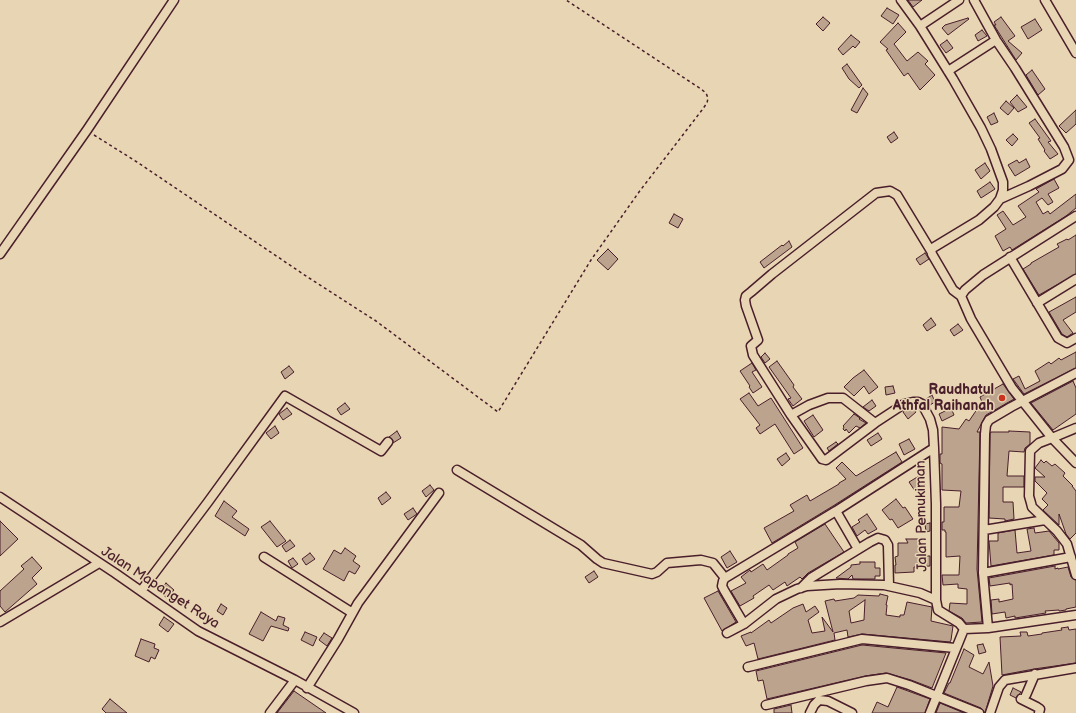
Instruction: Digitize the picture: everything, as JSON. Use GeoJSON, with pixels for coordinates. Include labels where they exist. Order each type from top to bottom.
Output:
{"type":"FeatureCollection","features":[{"type":"Feature","properties":{"kind":"street"},"geometry":{"type":"LineString","coordinates":[[0,254],[87,130],[174,0]]}},
{"type":"Feature","properties":{"kind":"street"},"geometry":{"type":"LineString","coordinates":[[901,0],[920,26],[981,128],[991,149],[1003,182],[1003,190],[1000,199],[994,206],[979,220],[933,247],[931,251]]}},
{"type":"Feature","properties":{"kind":"street"},"geometry":{"type":"LineString","coordinates":[[920,26],[959,0]]}},
{"type":"Feature","properties":{"kind":"street"},"geometry":{"type":"LineString","coordinates":[[974,0],[996,40],[1064,147],[1069,160],[1062,169],[1000,199]]}},
{"type":"Feature","properties":{"kind":"street"},"geometry":{"type":"LineString","coordinates":[[1045,0],[1076,54]]}},
{"type":"Feature","properties":{"kind":"street"},"geometry":{"type":"LineString","coordinates":[[948,71],[996,40]]}},
{"type":"Feature","properties":{"kind":"street"},"geometry":{"type":"LineString","coordinates":[[934,448],[933,430],[930,419],[922,404],[913,402],[904,404],[875,423],[826,460],[822,459],[791,415],[753,355],[751,346],[758,340],[746,306],[746,296],[876,193],[890,191],[897,195],[953,290],[961,296],[976,326],[1012,388],[1052,438],[1076,463]]}},
{"type":"Feature","properties":{"kind":"street"},"geometry":{"type":"LineString","coordinates":[[961,296],[962,292],[971,283],[1076,216]]}},
{"type":"Feature","properties":{"kind":"street"},"geometry":{"type":"LineString","coordinates":[[1010,257],[1058,338],[1067,343],[1076,338]]}},
{"type":"Feature","properties":{"kind":"street"},"geometry":{"type":"LineString","coordinates":[[1037,303],[1076,279]]}},
{"type":"Feature","properties":{"kind":"street"},"geometry":{"type":"LineString","coordinates":[[988,628],[983,573],[986,425],[989,420],[1076,373]]}},
{"type":"Feature","properties":{"kind":"street"},"geometry":{"type":"LineString","coordinates":[[141,591],[285,396],[381,452],[388,442]]}},
{"type":"Feature","properties":{"kind":"street"},"geometry":{"type":"LineString","coordinates":[[791,415],[828,398],[843,398],[875,423]]}},
{"type":"Feature","properties":{"kind":"street"},"geometry":{"type":"LineString","coordinates":[[1076,428],[1036,444],[1030,451],[1029,496],[1032,507],[1064,539],[1067,544],[1076,575]]}},
{"type":"Feature","properties":{"kind":"street","name":"Jalan Pemukiman"},"geometry":{"type":"LineString","coordinates":[[726,578],[836,512],[934,448]]}},
{"type":"Feature","properties":{"kind":"street","name":"Jalan Pemukiman"},"geometry":{"type":"LineString","coordinates":[[727,633],[744,624],[776,599],[807,586],[868,584],[888,586],[920,593],[936,600],[936,504],[934,448]]}},
{"type":"Feature","properties":{"kind":"street"},"geometry":{"type":"LineString","coordinates":[[457,470],[581,545],[603,563],[652,574],[657,572],[667,563],[701,560],[713,563],[726,578],[722,583],[722,586],[744,624]]}},
{"type":"Feature","properties":{"kind":"street"},"geometry":{"type":"LineString","coordinates":[[307,688],[338,639],[351,612],[439,493]]}},
{"type":"Feature","properties":{"kind":"street","name":"Jalan Mapanget Raya"},"geometry":{"type":"LineString","coordinates":[[0,497],[198,631],[295,680],[354,713]]}},
{"type":"Feature","properties":{"kind":"street"},"geometry":{"type":"LineString","coordinates":[[836,512],[858,549]]}},
{"type":"Feature","properties":{"kind":"street"},"geometry":{"type":"LineString","coordinates":[[984,530],[1045,520]]}},
{"type":"Feature","properties":{"kind":"street","name":"Jalan Pemukiman"},"geometry":{"type":"LineString","coordinates":[[801,588],[812,578],[878,538],[887,542],[889,552],[888,586]]}},
{"type":"Feature","properties":{"kind":"street"},"geometry":{"type":"LineString","coordinates":[[264,557],[351,612]]}},
{"type":"Feature","properties":{"kind":"street"},"geometry":{"type":"LineString","coordinates":[[983,573],[1071,557]]}},
{"type":"Feature","properties":{"kind":"street"},"geometry":{"type":"LineString","coordinates":[[0,622],[99,563]]}},
{"type":"Feature","properties":{"kind":"street"},"geometry":{"type":"LineString","coordinates":[[936,600],[938,610],[959,623],[964,629]]}},
{"type":"Feature","properties":{"kind":"street"},"geometry":{"type":"LineString","coordinates":[[964,629],[988,628],[1076,615]]}},
{"type":"Feature","properties":{"kind":"street"},"geometry":{"type":"LineString","coordinates":[[930,713],[955,648],[964,629]]}},
{"type":"Feature","properties":{"kind":"street"},"geometry":{"type":"LineString","coordinates":[[748,667],[862,639],[955,648]]}},
{"type":"Feature","properties":{"kind":"street"},"geometry":{"type":"LineString","coordinates":[[990,713],[999,687],[1005,680],[1076,668]]}},
{"type":"Feature","properties":{"kind":"street"},"geometry":{"type":"LineString","coordinates":[[1035,674],[1023,697],[1040,708],[1040,713]]}},
{"type":"Feature","properties":{"kind":"street"},"geometry":{"type":"LineString","coordinates":[[766,705],[866,681],[887,678],[904,682],[979,713]]}},
{"type":"Feature","properties":{"kind":"street"},"geometry":{"type":"LineString","coordinates":[[270,713],[295,680]]}},
{"type":"Feature","properties":{"kind":"street"},"geometry":{"type":"LineString","coordinates":[[810,713],[816,702],[819,700],[828,702],[852,713]]}},
{"type":"Feature","properties":{"kind":"path"},"geometry":{"type":"LineString","coordinates":[[87,130],[376,321],[498,412],[591,260],[639,192],[702,110],[707,103],[708,98],[706,93],[701,89],[566,0]]}},
{"type":"Feature","properties":{"kind":"building"},"geometry":{"type":"Polygon","coordinates":[[[908,0],[922,0],[913,7],[908,0]]]}},
{"type":"Feature","properties":{"kind":"building"},"geometry":{"type":"Polygon","coordinates":[[[887,8],[899,15],[893,24],[881,16],[887,8]]]}},
{"type":"Feature","properties":{"kind":"building"},"geometry":{"type":"Polygon","coordinates":[[[823,17],[830,23],[823,31],[816,24],[823,17]]]}},
{"type":"Feature","properties":{"kind":"building"},"geometry":{"type":"Polygon","coordinates":[[[1001,17],[1015,36],[1008,41],[1022,53],[1016,60],[994,25],[996,25],[994,22],[1001,17]]]}},
{"type":"Feature","properties":{"kind":"building"},"geometry":{"type":"Polygon","coordinates":[[[968,18],[969,19],[948,35],[942,28],[945,25],[968,18]]]}},
{"type":"Feature","properties":{"kind":"building"},"geometry":{"type":"Polygon","coordinates":[[[1035,19],[1042,30],[1028,39],[1021,27],[1035,19]]]}},
{"type":"Feature","properties":{"kind":"building"},"geometry":{"type":"Polygon","coordinates":[[[898,23],[906,32],[894,44],[907,61],[918,52],[928,61],[925,64],[935,75],[920,90],[908,73],[904,76],[886,50],[888,49],[880,42],[898,23]]]}},
{"type":"Feature","properties":{"kind":"building"},"geometry":{"type":"Polygon","coordinates":[[[982,30],[987,36],[978,41],[975,35],[982,30]]]}},
{"type":"Feature","properties":{"kind":"building"},"geometry":{"type":"Polygon","coordinates":[[[851,35],[860,42],[855,48],[853,46],[843,55],[838,49],[851,35]]]}},
{"type":"Feature","properties":{"kind":"building"},"geometry":{"type":"Polygon","coordinates":[[[947,40],[953,48],[946,53],[940,45],[947,40]]]}},
{"type":"Feature","properties":{"kind":"building"},"geometry":{"type":"Polygon","coordinates":[[[847,64],[862,85],[859,88],[849,79],[842,68],[847,64]]]}},
{"type":"Feature","properties":{"kind":"building"},"geometry":{"type":"Polygon","coordinates":[[[1032,70],[1045,89],[1038,95],[1026,75],[1032,70]]]}},
{"type":"Feature","properties":{"kind":"building"},"geometry":{"type":"Polygon","coordinates":[[[863,88],[868,94],[857,113],[851,110],[863,88]]]}},
{"type":"Feature","properties":{"kind":"building"},"geometry":{"type":"Polygon","coordinates":[[[1017,95],[1027,107],[1018,112],[1010,102],[1017,95]]]}},
{"type":"Feature","properties":{"kind":"building"},"geometry":{"type":"Polygon","coordinates":[[[1006,101],[1014,108],[1008,115],[1000,108],[1006,101]]]}},
{"type":"Feature","properties":{"kind":"building"},"geometry":{"type":"Polygon","coordinates":[[[1076,110],[1076,124],[1066,133],[1059,126],[1076,110]]]}},
{"type":"Feature","properties":{"kind":"building"},"geometry":{"type":"Polygon","coordinates":[[[994,113],[998,122],[991,125],[987,117],[994,113]]]}},
{"type":"Feature","properties":{"kind":"building"},"geometry":{"type":"Polygon","coordinates":[[[1035,119],[1051,141],[1048,142],[1058,154],[1050,159],[1038,139],[1040,138],[1029,123],[1035,119]]]}},
{"type":"Feature","properties":{"kind":"building"},"geometry":{"type":"Polygon","coordinates":[[[894,132],[898,138],[891,143],[887,137],[894,132]]]}},
{"type":"Feature","properties":{"kind":"building"},"geometry":{"type":"Polygon","coordinates":[[[1013,134],[1018,139],[1012,146],[1006,140],[1013,134]]]}},
{"type":"Feature","properties":{"kind":"building"},"geometry":{"type":"Polygon","coordinates":[[[1026,159],[1030,167],[1015,176],[1008,165],[1017,160],[1019,163],[1026,159]]]}},
{"type":"Feature","properties":{"kind":"building"},"geometry":{"type":"Polygon","coordinates":[[[985,163],[990,171],[981,179],[975,170],[985,163]]]}},
{"type":"Feature","properties":{"kind":"building"},"geometry":{"type":"Polygon","coordinates":[[[1054,179],[1059,188],[1048,194],[1053,202],[1048,205],[1042,198],[1036,202],[1043,214],[1048,211],[1050,214],[1076,194],[1076,208],[1066,216],[1012,250],[1010,247],[1003,251],[995,236],[1006,229],[997,215],[1003,211],[1013,225],[1026,217],[1018,206],[1039,192],[1036,189],[1054,179]]]}},
{"type":"Feature","properties":{"kind":"building"},"geometry":{"type":"Polygon","coordinates":[[[990,182],[995,189],[981,198],[977,191],[990,182]]]}},
{"type":"Feature","properties":{"kind":"building"},"geometry":{"type":"Polygon","coordinates":[[[674,214],[683,219],[678,228],[669,223],[674,214]]]}},
{"type":"Feature","properties":{"kind":"building"},"geometry":{"type":"Polygon","coordinates":[[[1076,235],[1076,274],[1039,295],[1023,269],[1059,247],[1057,244],[1076,235]]]}},
{"type":"Feature","properties":{"kind":"building"},"geometry":{"type":"Polygon","coordinates":[[[789,241],[792,247],[764,268],[760,262],[789,241]]]}},
{"type":"Feature","properties":{"kind":"building"},"geometry":{"type":"Polygon","coordinates":[[[608,249],[618,259],[608,270],[597,260],[608,249]]]}},
{"type":"Feature","properties":{"kind":"building"},"geometry":{"type":"Polygon","coordinates":[[[925,253],[929,259],[920,265],[916,259],[925,253]]]}},
{"type":"Feature","properties":{"kind":"building"},"geometry":{"type":"Polygon","coordinates":[[[1076,297],[1076,312],[1063,320],[1073,333],[1067,337],[1062,334],[1049,312],[1076,297]]]}},
{"type":"Feature","properties":{"kind":"building"},"geometry":{"type":"Polygon","coordinates":[[[931,318],[936,325],[927,331],[923,325],[931,318]]]}},
{"type":"Feature","properties":{"kind":"building"},"geometry":{"type":"Polygon","coordinates":[[[958,324],[963,330],[954,336],[950,330],[958,324]]]}},
{"type":"Feature","properties":{"kind":"building"},"geometry":{"type":"Polygon","coordinates":[[[1076,352],[1076,368],[1024,394],[1013,379],[1019,376],[1025,389],[1040,381],[1035,371],[1049,362],[1051,364],[1059,358],[1061,360],[1076,352]]]}},
{"type":"Feature","properties":{"kind":"building"},"geometry":{"type":"Polygon","coordinates":[[[765,353],[770,359],[765,363],[761,357],[765,353]]]}},
{"type":"Feature","properties":{"kind":"building"},"geometry":{"type":"Polygon","coordinates":[[[777,361],[802,399],[793,406],[788,399],[791,398],[769,367],[777,361]]]}},
{"type":"Feature","properties":{"kind":"building"},"geometry":{"type":"Polygon","coordinates":[[[752,363],[756,370],[752,372],[762,387],[753,393],[740,371],[752,363]]]}},
{"type":"Feature","properties":{"kind":"building"},"geometry":{"type":"Polygon","coordinates":[[[289,366],[294,372],[285,379],[281,372],[289,366]]]}},
{"type":"Feature","properties":{"kind":"building"},"geometry":{"type":"Polygon","coordinates":[[[864,370],[878,387],[869,394],[864,386],[854,396],[844,387],[864,370]]]}},
{"type":"Feature","properties":{"kind":"building"},"geometry":{"type":"Polygon","coordinates":[[[1073,381],[1076,388],[1076,414],[1053,430],[1031,403],[1073,381]]]}},
{"type":"Feature","properties":{"kind":"building"},"geometry":{"type":"Polygon","coordinates":[[[1003,384],[1014,399],[986,415],[977,432],[980,432],[977,569],[982,622],[966,623],[962,618],[949,611],[950,603],[967,604],[967,589],[958,588],[958,584],[943,585],[942,575],[959,575],[960,556],[946,557],[946,532],[945,530],[942,530],[942,522],[944,522],[944,507],[959,507],[961,491],[942,490],[942,464],[940,463],[940,454],[942,454],[942,427],[959,429],[966,419],[969,421],[982,402],[980,397],[1003,384]]]}},
{"type":"Feature","properties":{"kind":"building"},"geometry":{"type":"Polygon","coordinates":[[[893,386],[895,393],[886,395],[885,387],[893,386]]]}},
{"type":"Feature","properties":{"kind":"building"},"geometry":{"type":"Polygon","coordinates":[[[749,393],[758,406],[771,398],[803,448],[794,454],[775,424],[760,434],[756,428],[760,425],[740,399],[749,393]]]}},
{"type":"Feature","properties":{"kind":"building"},"geometry":{"type":"Polygon","coordinates":[[[932,395],[935,402],[930,405],[926,399],[932,395]]]}},
{"type":"Feature","properties":{"kind":"building"},"geometry":{"type":"Polygon","coordinates":[[[872,400],[876,406],[869,411],[863,407],[872,400]]]}},
{"type":"Feature","properties":{"kind":"building"},"geometry":{"type":"Polygon","coordinates":[[[345,403],[350,409],[341,415],[337,409],[345,403]]]}},
{"type":"Feature","properties":{"kind":"building"},"geometry":{"type":"Polygon","coordinates":[[[287,408],[292,414],[283,420],[279,414],[287,408]]]}},
{"type":"Feature","properties":{"kind":"building"},"geometry":{"type":"Polygon","coordinates":[[[913,408],[916,412],[908,419],[903,412],[907,409],[913,408]]]}},
{"type":"Feature","properties":{"kind":"building"},"geometry":{"type":"Polygon","coordinates":[[[951,408],[954,415],[942,421],[939,414],[951,408]]]}},
{"type":"Feature","properties":{"kind":"building"},"geometry":{"type":"Polygon","coordinates":[[[854,414],[866,423],[860,428],[856,426],[849,433],[846,429],[845,431],[843,429],[843,426],[854,414]]]}},
{"type":"Feature","properties":{"kind":"building"},"geometry":{"type":"Polygon","coordinates":[[[813,415],[823,430],[814,437],[804,421],[813,415]]]}},
{"type":"Feature","properties":{"kind":"building"},"geometry":{"type":"Polygon","coordinates":[[[275,426],[279,433],[271,439],[266,433],[275,426]]]}},
{"type":"Feature","properties":{"kind":"building"},"geometry":{"type":"Polygon","coordinates":[[[397,431],[401,438],[393,443],[393,440],[389,437],[397,431]]]}},
{"type":"Feature","properties":{"kind":"building"},"geometry":{"type":"Polygon","coordinates":[[[991,432],[1030,432],[1030,444],[1025,448],[1024,452],[1009,451],[1007,476],[1024,476],[1024,487],[1003,487],[1003,502],[1013,502],[1014,519],[1005,521],[1005,519],[989,518],[990,434],[991,432]]]}},
{"type":"Feature","properties":{"kind":"building"},"geometry":{"type":"Polygon","coordinates":[[[878,433],[882,439],[871,446],[867,440],[878,433]]]}},
{"type":"Feature","properties":{"kind":"building"},"geometry":{"type":"Polygon","coordinates":[[[909,439],[915,449],[904,455],[899,444],[909,439]]]}},
{"type":"Feature","properties":{"kind":"building"},"geometry":{"type":"Polygon","coordinates":[[[836,442],[838,444],[829,451],[827,448],[836,442]]]}},
{"type":"Feature","properties":{"kind":"building"},"geometry":{"type":"Polygon","coordinates":[[[896,452],[902,462],[772,543],[764,528],[794,511],[790,505],[807,495],[810,501],[846,479],[836,468],[842,462],[856,476],[896,452]]]}},
{"type":"Feature","properties":{"kind":"building"},"geometry":{"type":"Polygon","coordinates":[[[786,453],[790,459],[782,466],[777,459],[786,453]]]}},
{"type":"Feature","properties":{"kind":"building"},"geometry":{"type":"Polygon","coordinates":[[[1041,460],[1044,463],[1046,461],[1052,466],[1055,464],[1065,473],[1063,476],[1076,491],[1076,533],[1070,539],[1066,534],[1059,514],[1059,525],[1043,510],[1048,505],[1042,499],[1047,493],[1035,481],[1035,477],[1045,477],[1035,468],[1041,460]]]}},
{"type":"Feature","properties":{"kind":"building"},"geometry":{"type":"Polygon","coordinates":[[[919,476],[925,485],[915,491],[909,482],[919,476]]]}},
{"type":"Feature","properties":{"kind":"building"},"geometry":{"type":"Polygon","coordinates":[[[430,485],[434,490],[426,497],[422,491],[430,485]]]}},
{"type":"Feature","properties":{"kind":"building"},"geometry":{"type":"Polygon","coordinates":[[[386,492],[391,498],[382,505],[378,498],[386,492]]]}},
{"type":"Feature","properties":{"kind":"building"},"geometry":{"type":"Polygon","coordinates":[[[896,499],[903,508],[905,507],[913,519],[898,528],[892,519],[890,520],[882,510],[896,499]]]}},
{"type":"Feature","properties":{"kind":"building"},"geometry":{"type":"Polygon","coordinates":[[[224,501],[237,511],[232,517],[249,529],[245,536],[215,516],[224,501]]]}},
{"type":"Feature","properties":{"kind":"building"},"geometry":{"type":"Polygon","coordinates":[[[413,508],[417,514],[408,520],[404,514],[413,508]]]}},
{"type":"Feature","properties":{"kind":"building"},"geometry":{"type":"Polygon","coordinates":[[[867,514],[877,529],[868,534],[865,530],[857,536],[852,527],[860,522],[858,520],[867,514]]]}},
{"type":"Feature","properties":{"kind":"building"},"geometry":{"type":"Polygon","coordinates":[[[0,521],[18,539],[0,556],[0,521]]]}},
{"type":"Feature","properties":{"kind":"building"},"geometry":{"type":"Polygon","coordinates":[[[270,521],[286,541],[277,547],[261,527],[270,521]]]}},
{"type":"Feature","properties":{"kind":"building"},"geometry":{"type":"Polygon","coordinates":[[[930,523],[930,531],[926,532],[925,524],[930,523]]]}},
{"type":"Feature","properties":{"kind":"building"},"geometry":{"type":"Polygon","coordinates":[[[825,524],[844,552],[808,573],[802,579],[800,577],[787,586],[785,582],[773,590],[769,585],[753,596],[754,598],[740,606],[731,591],[746,583],[741,577],[750,570],[751,572],[763,564],[767,570],[798,548],[795,542],[825,524]]]}},
{"type":"Feature","properties":{"kind":"building"},"geometry":{"type":"Polygon","coordinates":[[[1034,528],[1035,533],[1049,531],[1059,543],[1059,550],[1054,550],[1054,555],[991,566],[989,541],[998,541],[998,533],[1015,530],[1017,553],[1031,551],[1027,529],[1034,528]]]}},
{"type":"Feature","properties":{"kind":"building"},"geometry":{"type":"Polygon","coordinates":[[[906,539],[921,539],[921,556],[930,556],[930,566],[914,567],[914,572],[895,573],[895,557],[898,556],[898,543],[908,543],[906,539]]]}},
{"type":"Feature","properties":{"kind":"building"},"geometry":{"type":"Polygon","coordinates":[[[290,540],[295,546],[286,552],[282,546],[290,540]]]}},
{"type":"Feature","properties":{"kind":"building"},"geometry":{"type":"Polygon","coordinates":[[[345,548],[356,556],[353,561],[360,566],[355,574],[349,571],[344,581],[323,569],[334,550],[341,554],[345,548]]]}},
{"type":"Feature","properties":{"kind":"building"},"geometry":{"type":"Polygon","coordinates":[[[730,551],[737,562],[727,568],[721,557],[730,551]]]}},
{"type":"Feature","properties":{"kind":"building"},"geometry":{"type":"Polygon","coordinates":[[[310,553],[315,559],[306,565],[302,559],[310,553]]]}},
{"type":"Feature","properties":{"kind":"building"},"geometry":{"type":"Polygon","coordinates":[[[32,557],[42,568],[32,578],[37,584],[5,612],[0,606],[0,591],[24,569],[21,566],[32,557]]]}},
{"type":"Feature","properties":{"kind":"building"},"geometry":{"type":"Polygon","coordinates":[[[293,558],[298,564],[292,568],[288,561],[293,558]]]}},
{"type":"Feature","properties":{"kind":"building"},"geometry":{"type":"Polygon","coordinates":[[[860,562],[875,562],[875,568],[880,568],[880,576],[875,576],[875,579],[853,579],[852,575],[848,579],[836,578],[851,567],[851,565],[860,564],[860,562]]]}},
{"type":"Feature","properties":{"kind":"building"},"geometry":{"type":"Polygon","coordinates":[[[1055,566],[1055,569],[1068,567],[1071,577],[1076,580],[1076,607],[1059,611],[1045,611],[1046,613],[1015,618],[1015,616],[1006,618],[1005,612],[992,614],[991,600],[999,599],[999,602],[1013,599],[1012,584],[990,586],[989,578],[1055,566]]]}},
{"type":"Feature","properties":{"kind":"building"},"geometry":{"type":"Polygon","coordinates":[[[594,571],[598,577],[589,583],[585,577],[594,571]]]}},
{"type":"Feature","properties":{"kind":"building"},"geometry":{"type":"Polygon","coordinates":[[[166,583],[174,590],[167,598],[159,591],[166,583]]]}},
{"type":"Feature","properties":{"kind":"building"},"geometry":{"type":"Polygon","coordinates":[[[718,591],[736,622],[722,631],[704,598],[718,591]]]}},
{"type":"Feature","properties":{"kind":"building"},"geometry":{"type":"Polygon","coordinates":[[[880,594],[888,596],[886,615],[900,617],[900,615],[904,615],[907,602],[932,607],[931,621],[953,626],[950,642],[862,634],[848,637],[847,630],[834,633],[835,640],[758,659],[754,643],[746,646],[741,636],[751,633],[769,620],[771,623],[793,608],[803,604],[806,612],[815,606],[819,612],[808,620],[812,633],[825,631],[822,617],[833,632],[825,601],[854,598],[858,595],[879,596],[880,594]],[[865,600],[849,611],[851,623],[864,620],[865,600]]]}},
{"type":"Feature","properties":{"kind":"building"},"geometry":{"type":"Polygon","coordinates":[[[221,604],[227,608],[223,615],[217,611],[221,604]]]}},
{"type":"Feature","properties":{"kind":"building"},"geometry":{"type":"Polygon","coordinates":[[[261,612],[276,621],[278,616],[285,618],[283,625],[289,628],[288,631],[271,626],[263,641],[249,634],[261,612]]]}},
{"type":"Feature","properties":{"kind":"building"},"geometry":{"type":"Polygon","coordinates":[[[164,617],[174,624],[168,632],[159,625],[164,617]]]}},
{"type":"Feature","properties":{"kind":"building"},"geometry":{"type":"Polygon","coordinates":[[[1068,627],[1069,630],[1076,629],[1076,663],[1002,675],[1000,637],[1021,636],[1020,632],[1027,632],[1028,636],[1042,634],[1062,630],[1061,628],[1068,627]]]}},
{"type":"Feature","properties":{"kind":"building"},"geometry":{"type":"Polygon","coordinates":[[[305,632],[317,637],[313,646],[301,640],[305,632]]]}},
{"type":"Feature","properties":{"kind":"building"},"geometry":{"type":"Polygon","coordinates":[[[324,633],[332,638],[327,646],[319,640],[324,633]]]}},
{"type":"Feature","properties":{"kind":"building"},"geometry":{"type":"Polygon","coordinates":[[[141,639],[155,644],[154,648],[159,650],[155,659],[151,657],[149,662],[135,656],[141,639]]]}},
{"type":"Feature","properties":{"kind":"building"},"geometry":{"type":"Polygon","coordinates":[[[983,644],[986,652],[979,654],[977,645],[983,644]]]}},
{"type":"Feature","properties":{"kind":"building"},"geometry":{"type":"Polygon","coordinates":[[[862,645],[946,653],[932,688],[886,673],[865,676],[767,699],[763,680],[758,681],[756,671],[862,645]]]}},
{"type":"Feature","properties":{"kind":"building"},"geometry":{"type":"Polygon","coordinates":[[[964,649],[974,655],[969,667],[983,674],[989,662],[993,686],[985,713],[981,708],[944,693],[950,683],[964,649]]]}},
{"type":"Feature","properties":{"kind":"building"},"geometry":{"type":"Polygon","coordinates":[[[897,687],[930,699],[925,713],[872,713],[877,702],[888,707],[897,687]]]}},
{"type":"Feature","properties":{"kind":"building"},"geometry":{"type":"Polygon","coordinates":[[[1013,688],[1021,692],[1016,698],[1010,695],[1013,688]]]}},
{"type":"Feature","properties":{"kind":"building"},"geometry":{"type":"Polygon","coordinates":[[[294,691],[326,713],[277,713],[294,691]]]}},
{"type":"Feature","properties":{"kind":"building"},"geometry":{"type":"Polygon","coordinates":[[[110,699],[127,713],[106,713],[102,709],[110,699]]]}},
{"type":"Feature","properties":{"kind":"building"},"geometry":{"type":"Polygon","coordinates":[[[940,703],[964,713],[936,713],[940,703]]]}},
{"type":"Feature","properties":{"kind":"building"},"geometry":{"type":"Polygon","coordinates":[[[791,705],[792,713],[774,713],[774,709],[791,705]]]}},
{"type":"Feature","properties":{"kind":"place","name":"Raudhatul Athfal Raihanah"},"geometry":{"type":"Point","coordinates":[1002,398]}}]}
